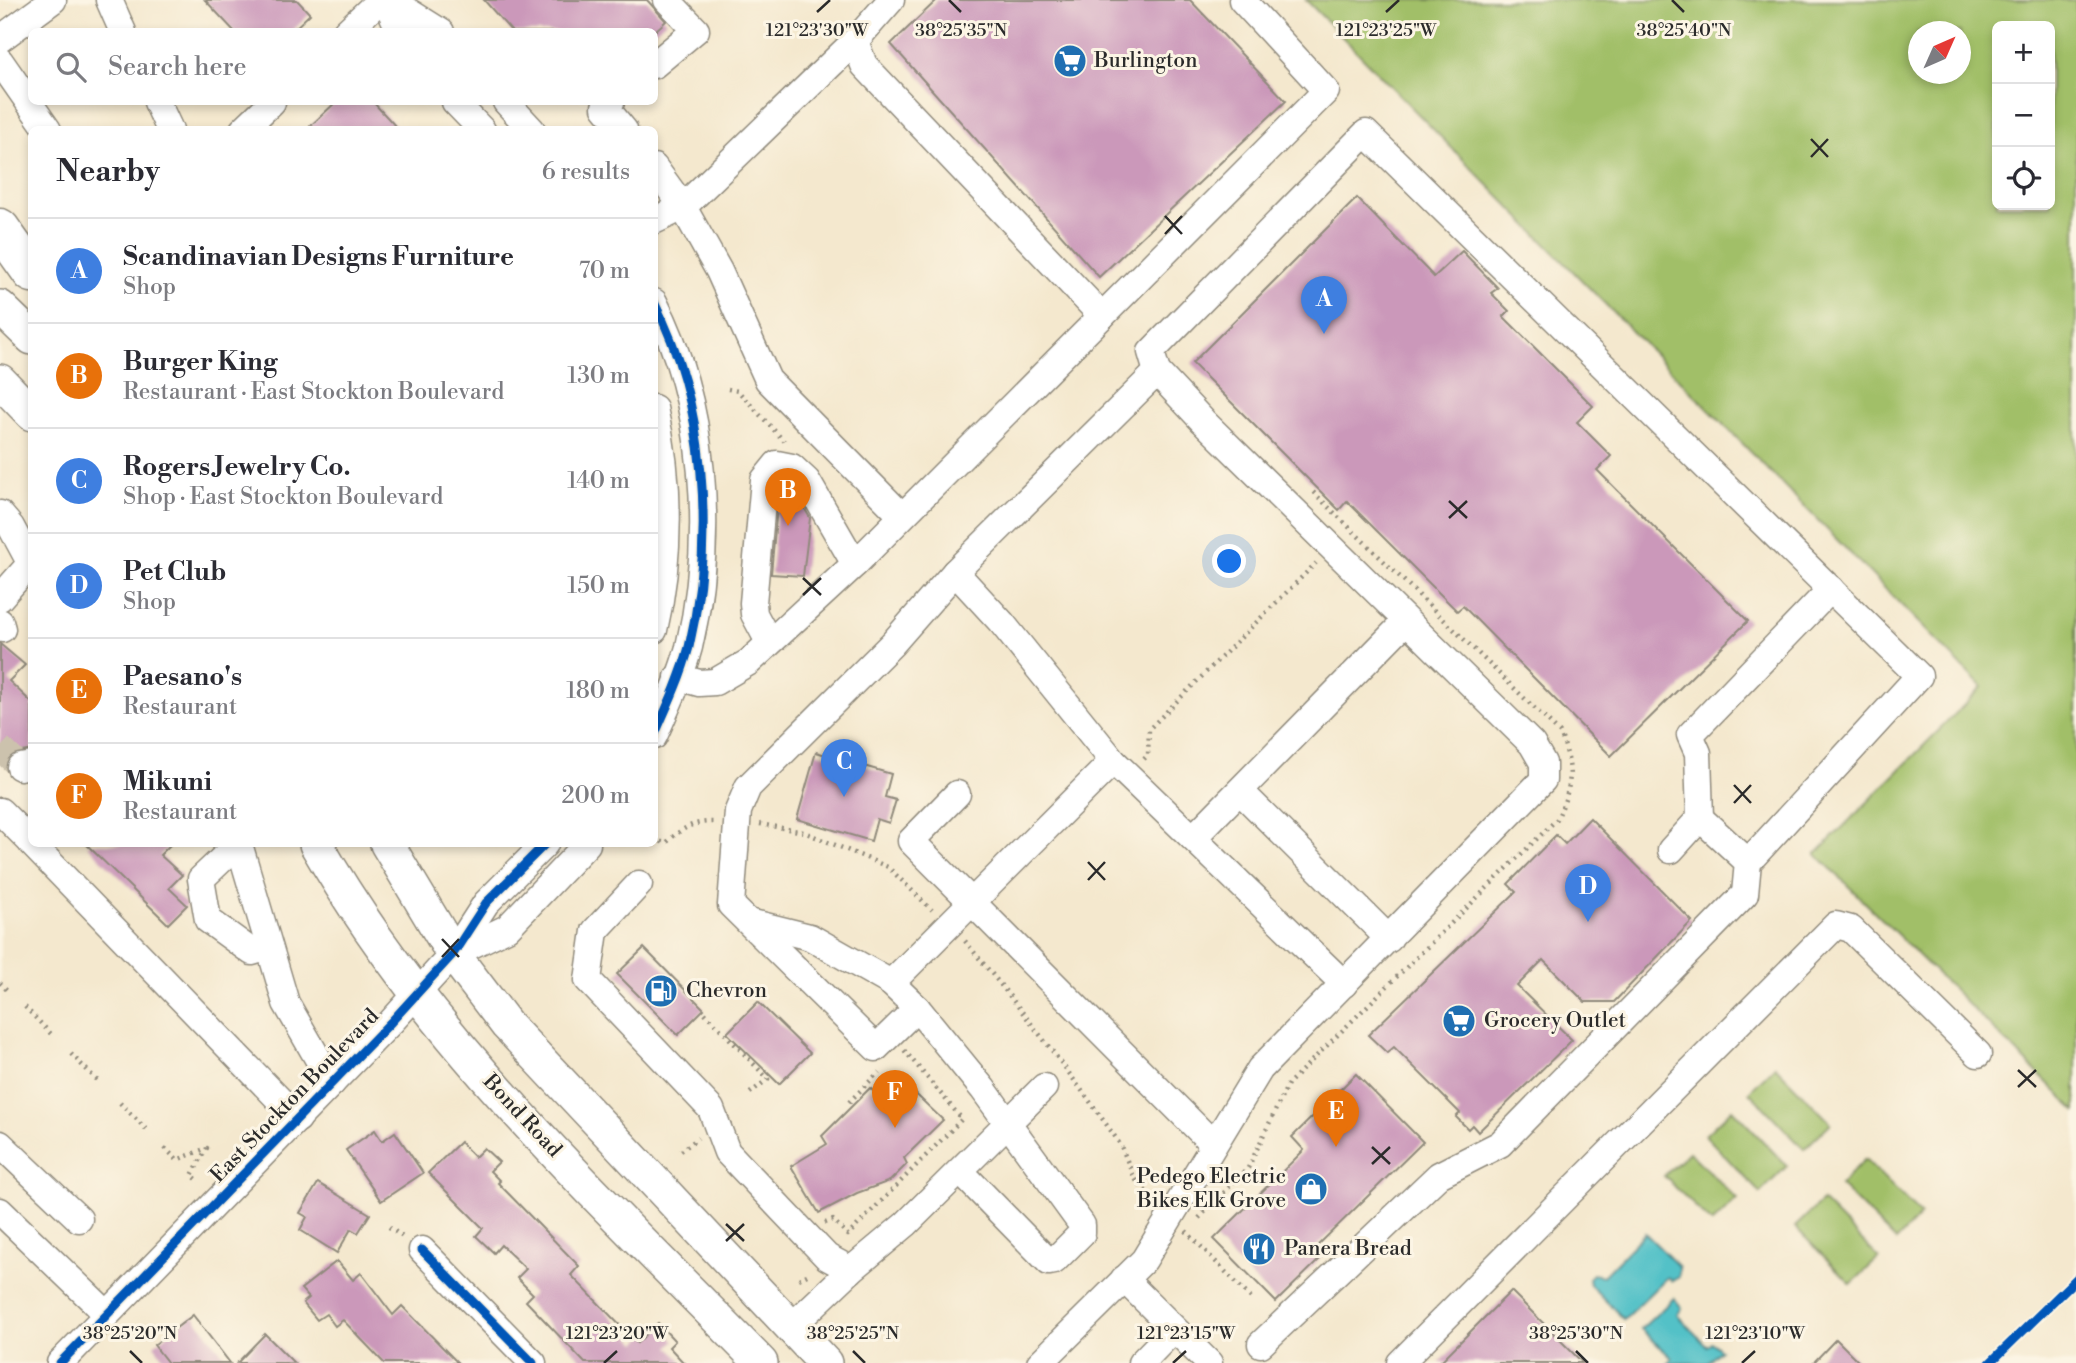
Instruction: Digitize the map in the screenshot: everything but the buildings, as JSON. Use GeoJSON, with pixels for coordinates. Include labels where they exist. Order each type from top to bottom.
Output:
{"type":"FeatureCollection","features":[{"type":"Feature","properties":{"kind":"highway"},"geometry":{"type":"LineString","coordinates":[[0,228],[28,267]]}},
{"type":"Feature","properties":{"kind":"main road"},"geometry":{"type":"LineString","coordinates":[[0,307],[28,334]]}},
{"type":"Feature","properties":{"kind":"main road"},"geometry":{"type":"LineString","coordinates":[[0,381],[28,410]]}},
{"type":"Feature","properties":{"kind":"main road","name":"Bond Road"},"geometry":{"type":"LineString","coordinates":[[318,847],[342,887],[418,991],[505,1102],[761,1363]]}},
{"type":"Feature","properties":{"kind":"main road"},"geometry":{"type":"LineString","coordinates":[[389,847],[453,954],[507,1025],[825,1363]]}},
{"type":"Feature","properties":{"kind":"street"},"geometry":{"type":"LineString","coordinates":[[0,39],[52,0]]}},
{"type":"Feature","properties":{"kind":"street"},"geometry":{"type":"LineString","coordinates":[[351,28],[385,0]]}},
{"type":"Feature","properties":{"kind":"street"},"geometry":{"type":"LineString","coordinates":[[385,0],[398,28]]}},
{"type":"Feature","properties":{"kind":"street"},"geometry":{"type":"LineString","coordinates":[[385,0],[434,28]]}},
{"type":"Feature","properties":{"kind":"street"},"geometry":{"type":"LineString","coordinates":[[658,62],[696,30],[667,0]]}},
{"type":"Feature","properties":{"kind":"street"},"geometry":{"type":"LineString","coordinates":[[658,219],[683,207],[855,41],[891,0]]}},
{"type":"Feature","properties":{"kind":"street"},"geometry":{"type":"LineString","coordinates":[[678,677],[699,683],[715,682],[749,662],[855,564],[1326,91],[1242,0]]}},
{"type":"Feature","properties":{"kind":"street"},"geometry":{"type":"LineString","coordinates":[[855,41],[864,65],[1102,316]]}},
{"type":"Feature","properties":{"kind":"street"},"geometry":{"type":"LineString","coordinates":[[0,61],[28,101]]}},
{"type":"Feature","properties":{"kind":"street"},"geometry":{"type":"LineString","coordinates":[[31,105],[45,126]]}},
{"type":"Feature","properties":{"kind":"street"},"geometry":{"type":"LineString","coordinates":[[158,105],[168,126]]}},
{"type":"Feature","properties":{"kind":"street"},"geometry":{"type":"LineString","coordinates":[[247,126],[269,105]]}},
{"type":"Feature","properties":{"kind":"street"},"geometry":{"type":"LineString","coordinates":[[458,105],[478,126]]}},
{"type":"Feature","properties":{"kind":"street"},"geometry":{"type":"LineString","coordinates":[[509,105],[528,126]]}},
{"type":"Feature","properties":{"kind":"street"},"geometry":{"type":"LineString","coordinates":[[607,105],[605,107],[621,126]]}},
{"type":"Feature","properties":{"kind":"street"},"geometry":{"type":"LineString","coordinates":[[1040,1363],[1144,1260],[1260,1069],[1543,780],[1543,763],[1532,744],[1157,372],[1151,352],[1366,133],[1919,676],[1748,862],[1745,894],[1500,1144],[1440,1175],[1261,1344]]}},
{"type":"Feature","properties":{"kind":"street"},"geometry":{"type":"LineString","coordinates":[[658,173],[683,207],[719,271],[768,380],[902,516]]}},
{"type":"Feature","properties":{"kind":"street"},"geometry":{"type":"LineString","coordinates":[[658,312],[684,380],[697,443],[702,507],[696,612],[678,677],[658,726]]}},
{"type":"Feature","properties":{"kind":"street"},"geometry":{"type":"LineString","coordinates":[[917,1008],[876,1048],[731,905],[738,811],[748,787],[892,644],[954,572],[1157,372]]}},
{"type":"Feature","properties":{"kind":"street"},"geometry":{"type":"LineString","coordinates":[[658,435],[675,443],[682,458],[685,517],[682,586],[696,612]]}},
{"type":"Feature","properties":{"kind":"street"},"geometry":{"type":"LineString","coordinates":[[658,435],[668,514],[665,568],[658,607]]}},
{"type":"Feature","properties":{"kind":"street"},"geometry":{"type":"LineString","coordinates":[[769,642],[754,614],[753,603],[764,480],[777,464],[792,467],[807,481],[855,564]]}},
{"type":"Feature","properties":{"kind":"street"},"geometry":{"type":"LineString","coordinates":[[1,515],[28,560]]}},
{"type":"Feature","properties":{"kind":"street"},"geometry":{"type":"LineString","coordinates":[[0,595],[28,568]]}},
{"type":"Feature","properties":{"kind":"street"},"geometry":{"type":"LineString","coordinates":[[954,572],[1002,623],[1114,761],[1344,985]]}},
{"type":"Feature","properties":{"kind":"street"},"geometry":{"type":"LineString","coordinates":[[1671,850],[1700,818],[1698,753],[1690,735],[1831,589]]}},
{"type":"Feature","properties":{"kind":"street"},"geometry":{"type":"LineString","coordinates":[[1194,838],[1406,621]]}},
{"type":"Feature","properties":{"kind":"street"},"geometry":{"type":"LineString","coordinates":[[891,983],[1114,761]]}},
{"type":"Feature","properties":{"kind":"street"},"geometry":{"type":"LineString","coordinates":[[1240,791],[1389,939]]}},
{"type":"Feature","properties":{"kind":"street"},"geometry":{"type":"LineString","coordinates":[[957,794],[911,841],[1213,1144]]}},
{"type":"Feature","properties":{"kind":"street"},"geometry":{"type":"LineString","coordinates":[[0,811],[28,839]]}},
{"type":"Feature","properties":{"kind":"street"},"geometry":{"type":"LineString","coordinates":[[1700,818],[1748,862]]}},
{"type":"Feature","properties":{"kind":"street"},"geometry":{"type":"LineString","coordinates":[[36,847],[298,1119]]}},
{"type":"Feature","properties":{"kind":"street"},"geometry":{"type":"LineString","coordinates":[[236,847],[201,879],[208,920],[252,952],[269,947]]}},
{"type":"Feature","properties":{"kind":"street"},"geometry":{"type":"LineString","coordinates":[[240,847],[286,1003],[332,1083]]}},
{"type":"Feature","properties":{"kind":"street","name":"East Stockton Boulevard"},"geometry":{"type":"LineString","coordinates":[[60,1363],[298,1119],[453,954],[486,903],[542,847]]}},
{"type":"Feature","properties":{"kind":"street","name":"East Stockton Boulevard"},"geometry":{"type":"LineString","coordinates":[[453,954],[507,928],[584,847]]}},
{"type":"Feature","properties":{"kind":"street"},"geometry":{"type":"LineString","coordinates":[[639,884],[595,931],[588,980],[711,1109],[727,1152],[827,1257],[851,1270]]}},
{"type":"Feature","properties":{"kind":"street"},"geometry":{"type":"LineString","coordinates":[[748,921],[810,937],[891,983],[917,1008],[983,1088],[1082,1225],[1082,1233],[1054,1261],[1049,1262],[960,1171]]}},
{"type":"Feature","properties":{"kind":"street"},"geometry":{"type":"LineString","coordinates":[[1400,1363],[1836,925],[1851,929],[1978,1054]]}},
{"type":"Feature","properties":{"kind":"street"},"geometry":{"type":"LineString","coordinates":[[791,1327],[851,1270],[906,1224],[1007,1124],[1048,1075]]}},
{"type":"Feature","properties":{"kind":"street"},"geometry":{"type":"LineString","coordinates":[[0,1144],[79,1219]]}},
{"type":"Feature","properties":{"kind":"street"},"geometry":{"type":"LineString","coordinates":[[0,1211],[107,1314]]}},
{"type":"Feature","properties":{"kind":"street"},"geometry":{"type":"LineString","coordinates":[[422,1250],[533,1363]]}},
{"type":"Feature","properties":{"kind":"street"},"geometry":{"type":"LineString","coordinates":[[1124,1279],[1209,1363]]}},
{"type":"Feature","properties":{"kind":"street"},"geometry":{"type":"LineString","coordinates":[[1141,1363],[1174,1329]]}},
{"type":"Feature","properties":{"kind":"path"},"geometry":{"type":"LineString","coordinates":[[1251,1298],[1186,1231],[1248,1168],[1288,1084],[1557,818],[1570,789],[1570,758],[1560,733],[1302,482]]}},
{"type":"Feature","properties":{"kind":"path"},"geometry":{"type":"LineString","coordinates":[[1142,761],[1148,755],[1149,729],[1322,557]]}},
{"type":"Feature","properties":{"kind":"path"},"geometry":{"type":"LineString","coordinates":[[658,841],[666,843],[681,829],[700,822],[738,822],[804,832],[888,867],[937,915]]}},
{"type":"Feature","properties":{"kind":"path"},"geometry":{"type":"LineString","coordinates":[[959,936],[1060,1059],[1120,1145],[1126,1164],[1146,1193],[1166,1199]]}},
{"type":"Feature","properties":{"kind":"path"},"geometry":{"type":"LineString","coordinates":[[0,983],[7,990]]}},
{"type":"Feature","properties":{"kind":"path"},"geometry":{"type":"LineString","coordinates":[[24,1007],[53,1036]]}},
{"type":"Feature","properties":{"kind":"path"},"geometry":{"type":"LineString","coordinates":[[705,1013],[768,1079],[750,1093]]}},
{"type":"Feature","properties":{"kind":"path"},"geometry":{"type":"LineString","coordinates":[[815,1223],[823,1224],[833,1220],[848,1235],[962,1119],[903,1048],[894,1057]]}},
{"type":"Feature","properties":{"kind":"path"},"geometry":{"type":"LineString","coordinates":[[71,1054],[98,1081]]}},
{"type":"Feature","properties":{"kind":"path"},"geometry":{"type":"LineString","coordinates":[[1048,1075],[1060,1059]]}},
{"type":"Feature","properties":{"kind":"path"},"geometry":{"type":"LineString","coordinates":[[849,1102],[885,1066]]}},
{"type":"Feature","properties":{"kind":"path"},"geometry":{"type":"LineString","coordinates":[[120,1103],[147,1130]]}},
{"type":"Feature","properties":{"kind":"path"},"geometry":{"type":"LineString","coordinates":[[681,1151],[701,1135]]}},
{"type":"Feature","properties":{"kind":"path"},"geometry":{"type":"LineString","coordinates":[[165,1148],[177,1160],[207,1148],[192,1175],[199,1181]]}},
{"type":"Feature","properties":{"kind":"green space"},"geometry":{"type":"Polygon","coordinates":[[[1306,0],[2076,0],[2076,1111],[1816,854],[1982,687],[1306,0]]]}},
{"type":"Feature","properties":{"kind":"green space"},"geometry":{"type":"Polygon","coordinates":[[[1775,1066],[1831,1123],[1804,1149],[1749,1092],[1775,1066]]]}},
{"type":"Feature","properties":{"kind":"green space"},"geometry":{"type":"Polygon","coordinates":[[[1732,1109],[1787,1166],[1760,1193],[1705,1135],[1732,1109]]]}},
{"type":"Feature","properties":{"kind":"green space"},"geometry":{"type":"Polygon","coordinates":[[[1689,1152],[1737,1199],[1712,1223],[1664,1176],[1689,1152]]]}},
{"type":"Feature","properties":{"kind":"green space"},"geometry":{"type":"Polygon","coordinates":[[[1865,1159],[1921,1215],[1896,1241],[1840,1185],[1865,1159]]]}},
{"type":"Feature","properties":{"kind":"green space"},"geometry":{"type":"Polygon","coordinates":[[[1822,1201],[1879,1258],[1851,1284],[1795,1227],[1822,1201]]]}},
{"type":"Feature","properties":{"kind":"water"},"geometry":{"type":"Polygon","coordinates":[[[1645,1233],[1679,1267],[1679,1277],[1672,1281],[1667,1277],[1624,1319],[1590,1285],[1589,1278],[1593,1274],[1603,1276],[1645,1233]]]}},
{"type":"Feature","properties":{"kind":"water"},"geometry":{"type":"Polygon","coordinates":[[[1674,1298],[1682,1308],[1677,1315],[1707,1346],[1711,1342],[1720,1350],[1708,1363],[1668,1363],[1672,1358],[1641,1329],[1674,1298]]]}},
{"type":"Feature","properties":{"kind":"tunnel"},"geometry":{"type":"LineString","coordinates":[[0,748],[20,767]]}},
{"type":"Feature","properties":{"kind":"cycle path"},"geometry":{"type":"LineString","coordinates":[[658,311],[672,341],[695,426],[703,516],[702,560],[689,647],[658,727]]}},
{"type":"Feature","properties":{"kind":"cycle path"},"geometry":{"type":"LineString","coordinates":[[60,1363],[391,1022],[453,954],[486,903],[542,847]]}},
{"type":"Feature","properties":{"kind":"cycle path"},"geometry":{"type":"LineString","coordinates":[[422,1250],[533,1363]]}},
{"type":"Feature","properties":{"kind":"cycle path"},"geometry":{"type":"LineString","coordinates":[[1990,1363],[2076,1279]]}},
{"type":"Feature","properties":{"kind":"place","name":"Burlington"},"geometry":{"type":"Point","coordinates":[1070,61]}},
{"type":"Feature","properties":{"kind":"place","name":"Scandinavian Designs Furniture"},"geometry":{"type":"Point","coordinates":[1324,334]}},
{"type":"Feature","properties":{"kind":"place","name":"Burger King"},"geometry":{"type":"Point","coordinates":[788,526]}},
{"type":"Feature","properties":{"kind":"place","name":"Rogers Jewelry Co."},"geometry":{"type":"Point","coordinates":[844,797]}},
{"type":"Feature","properties":{"kind":"place","name":"Pet Club"},"geometry":{"type":"Point","coordinates":[1588,922]}},
{"type":"Feature","properties":{"kind":"place","name":"Chevron"},"geometry":{"type":"Point","coordinates":[661,991]}},
{"type":"Feature","properties":{"kind":"place","name":"Grocery Outlet"},"geometry":{"type":"Point","coordinates":[1459,1021]}},
{"type":"Feature","properties":{"kind":"place","name":"Mikuni"},"geometry":{"type":"Point","coordinates":[895,1128]}},
{"type":"Feature","properties":{"kind":"place","name":"Paesano's"},"geometry":{"type":"Point","coordinates":[1336,1147]}},
{"type":"Feature","properties":{"kind":"place","name":"Pedego Electric Bikes Elk Grove"},"geometry":{"type":"Point","coordinates":[1311,1189]}},
{"type":"Feature","properties":{"kind":"place","name":"Panera Bread"},"geometry":{"type":"Point","coordinates":[1259,1249]}}]}
